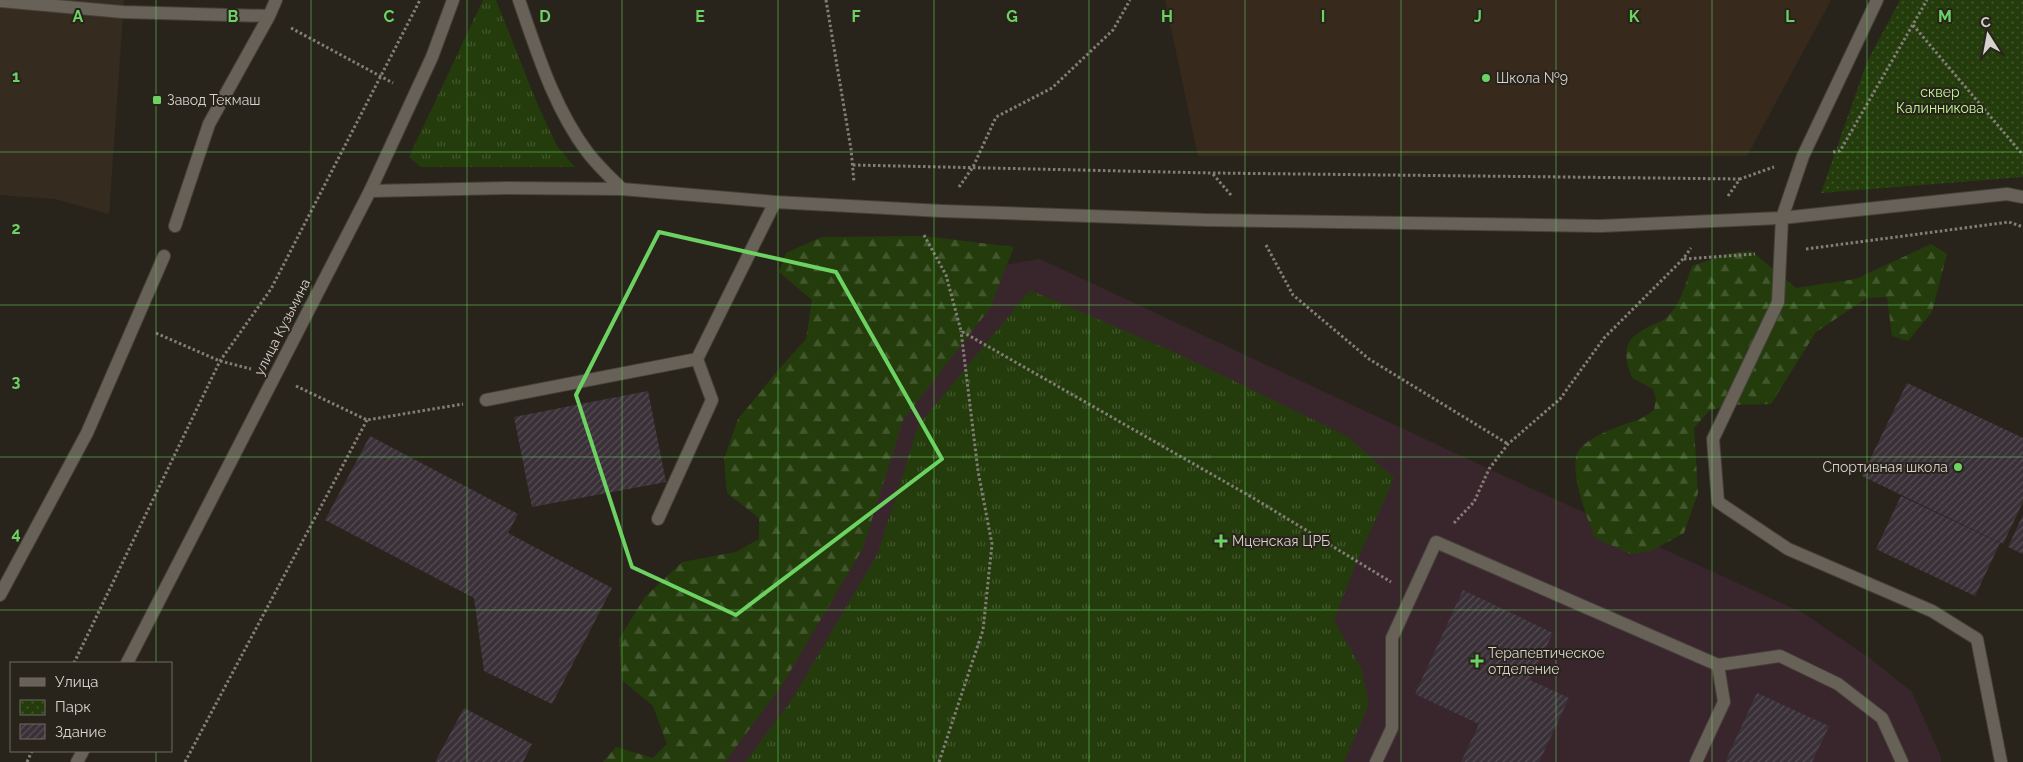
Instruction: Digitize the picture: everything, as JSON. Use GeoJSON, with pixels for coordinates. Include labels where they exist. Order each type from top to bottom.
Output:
{"type":"FeatureCollection","features":[{"type":"Feature","properties":{"kind":"street"},"geometry":{"type":"LineString","coordinates":[[175,226],[209,124],[276,0]]}},
{"type":"Feature","properties":{"kind":"street","name":"улица Кузьмина"},"geometry":{"type":"LineString","coordinates":[[128,662],[370,190],[432,57],[453,0]]}},
{"type":"Feature","properties":{"kind":"street"},"geometry":{"type":"LineString","coordinates":[[519,0],[555,96],[570,126],[589,154],[622,190]]}},
{"type":"Feature","properties":{"kind":"street"},"geometry":{"type":"LineString","coordinates":[[1876,0],[1804,156],[1782,218],[1778,302],[1712,439],[1718,502],[1788,549],[1932,611],[1977,639],[2001,762]]}},
{"type":"Feature","properties":{"kind":"street"},"geometry":{"type":"LineString","coordinates":[[0,1],[123,12],[269,16]]}},
{"type":"Feature","properties":{"kind":"street"},"geometry":{"type":"LineString","coordinates":[[370,190],[506,188],[622,190],[857,208],[1216,220],[1580,226],[1782,218],[2007,194],[2023,197]]}},
{"type":"Feature","properties":{"kind":"street"},"geometry":{"type":"LineString","coordinates":[[658,519],[712,400],[697,359],[775,202]]}},
{"type":"Feature","properties":{"kind":"street"},"geometry":{"type":"LineString","coordinates":[[0,595],[87,433],[164,256]]}},
{"type":"Feature","properties":{"kind":"street"},"geometry":{"type":"LineString","coordinates":[[486,400],[697,359]]}},
{"type":"Feature","properties":{"kind":"street"},"geometry":{"type":"LineString","coordinates":[[1376,762],[1392,728],[1392,638],[1436,542],[1718,665],[1780,656],[1838,684],[1882,718],[1902,762]]}},
{"type":"Feature","properties":{"kind":"street"},"geometry":{"type":"LineString","coordinates":[[1696,762],[1724,702],[1718,665]]}},
{"type":"Feature","properties":{"kind":"path"},"geometry":{"type":"LineString","coordinates":[[74,662],[220,361],[271,289],[420,0]]}},
{"type":"Feature","properties":{"kind":"path"},"geometry":{"type":"LineString","coordinates":[[826,0],[853,165],[857,208]]}},
{"type":"Feature","properties":{"kind":"path"},"geometry":{"type":"LineString","coordinates":[[938,762],[983,630],[992,544],[978,471],[961,331],[946,275],[922,231],[942,211],[973,168],[996,117],[1052,88],[1113,30],[1130,0]]}},
{"type":"Feature","properties":{"kind":"path"},"geometry":{"type":"LineString","coordinates":[[1436,542],[1474,502],[1489,469],[1508,444],[1560,399],[1604,338],[1683,259],[1740,179],[1804,156],[1840,151],[1927,0]]}},
{"type":"Feature","properties":{"kind":"path"},"geometry":{"type":"LineString","coordinates":[[269,16],[414,94]]}},
{"type":"Feature","properties":{"kind":"path"},"geometry":{"type":"LineString","coordinates":[[1912,25],[2023,155]]}},
{"type":"Feature","properties":{"kind":"path"},"geometry":{"type":"LineString","coordinates":[[853,165],[1212,173]]}},
{"type":"Feature","properties":{"kind":"path"},"geometry":{"type":"LineString","coordinates":[[1683,259],[1780,253],[2009,222],[2023,227]]}},
{"type":"Feature","properties":{"kind":"path"},"geometry":{"type":"LineString","coordinates":[[135,324],[220,361],[274,376],[366,420],[486,400]]}},
{"type":"Feature","properties":{"kind":"path"},"geometry":{"type":"LineString","coordinates":[[961,331],[1255,499],[1412,595]]}},
{"type":"Feature","properties":{"kind":"path"},"geometry":{"type":"LineString","coordinates":[[185,762],[366,420]]}},
{"type":"Feature","properties":{"kind":"highlighted area"},"geometry":{"type":"Polygon","coordinates":[[[659,232],[836,272],[942,459],[736,615],[632,567],[576,395],[659,232]]]}},
{"type":"Feature","properties":{"kind":"shaded area"},"geometry":{"type":"Polygon","coordinates":[[[0,0],[124,0],[109,214],[55,199],[0,195],[0,0]]]}},
{"type":"Feature","properties":{"kind":"shaded area","name":"Школа №9"},"geometry":{"type":"Polygon","coordinates":[[[1165,0],[1831,0],[1747,156],[1198,156],[1165,0]]]}},
{"type":"Feature","properties":{"kind":"shaded area","name":"Мценская ЦРБ"},"geometry":{"type":"Polygon","coordinates":[[[1040,259],[1489,469],[1803,613],[1871,659],[1912,692],[1941,757],[1941,762],[678,762],[946,275],[1040,259]]]}},
{"type":"Feature","properties":{"kind":"green space"},"geometry":{"type":"Polygon","coordinates":[[[483,0],[496,0],[537,103],[557,146],[575,167],[421,167],[409,157],[483,0]]]}},
{"type":"Feature","properties":{"kind":"green space","name":"сквер Калинникова"},"geometry":{"type":"Polygon","coordinates":[[[1900,0],[2023,0],[2023,177],[1821,193],[1867,62],[1900,0]]]}},
{"type":"Feature","properties":{"kind":"green space"},"geometry":{"type":"Polygon","coordinates":[[[924,236],[1014,247],[990,308],[903,420],[863,548],[782,685],[725,762],[603,762],[616,747],[653,758],[667,744],[653,706],[622,680],[619,639],[645,597],[682,562],[736,552],[759,539],[759,518],[727,493],[724,459],[738,419],[806,339],[812,300],[779,272],[786,253],[822,237],[924,236]]]}},
{"type":"Feature","properties":{"kind":"green space"},"geometry":{"type":"Polygon","coordinates":[[[1931,244],[1947,254],[1932,312],[1908,341],[1892,336],[1887,297],[1867,298],[1816,332],[1771,404],[1728,405],[1709,411],[1694,428],[1698,493],[1684,533],[1651,551],[1631,554],[1595,538],[1577,483],[1575,471],[1578,452],[1586,443],[1598,436],[1642,418],[1654,410],[1656,399],[1653,389],[1632,378],[1626,352],[1631,340],[1636,335],[1663,320],[1677,305],[1692,266],[1731,253],[1751,251],[1796,288],[1856,279],[1931,244]]]}},
{"type":"Feature","properties":{"kind":"green space"},"geometry":{"type":"Polygon","coordinates":[[[1030,290],[1174,352],[1347,436],[1394,478],[1357,561],[1334,620],[1361,668],[1369,704],[1344,762],[745,762],[791,701],[878,553],[918,426],[1030,290]]]}},
{"type":"Feature","properties":{"kind":"building"},"geometry":{"type":"Polygon","coordinates":[[[1907,383],[2023,438],[2023,502],[2003,544],[1862,476],[1907,383]]]}},
{"type":"Feature","properties":{"kind":"building"},"geometry":{"type":"Polygon","coordinates":[[[648,391],[666,482],[532,507],[514,417],[648,391]]]}},
{"type":"Feature","properties":{"kind":"building"},"geometry":{"type":"Polygon","coordinates":[[[370,436],[518,514],[508,533],[612,588],[552,704],[484,671],[474,598],[325,520],[370,436]]]}},
{"type":"Feature","properties":{"kind":"building"},"geometry":{"type":"Polygon","coordinates":[[[1901,496],[2000,543],[1975,596],[1876,549],[1901,496]]]}},
{"type":"Feature","properties":{"kind":"building"},"geometry":{"type":"Polygon","coordinates":[[[2023,515],[2023,554],[2008,547],[2023,515]]]}},
{"type":"Feature","properties":{"kind":"building"},"geometry":{"type":"Polygon","coordinates":[[[1463,590],[1553,633],[1530,680],[1569,698],[1539,762],[1461,762],[1479,724],[1415,694],[1463,590]]]}},
{"type":"Feature","properties":{"kind":"building"},"geometry":{"type":"Polygon","coordinates":[[[1757,693],[1829,726],[1812,762],[1725,762],[1757,693]]]}},
{"type":"Feature","properties":{"kind":"building"},"geometry":{"type":"Polygon","coordinates":[[[464,708],[532,744],[523,762],[435,762],[464,708]]]}},
{"type":"Feature","properties":{"kind":"place","name":"Школа №9"},"geometry":{"type":"Point","coordinates":[1486,78]}},
{"type":"Feature","properties":{"kind":"place","name":"Завод Текмаш"},"geometry":{"type":"Point","coordinates":[157,100]}},
{"type":"Feature","properties":{"kind":"place","name":"Спортивная школа"},"geometry":{"type":"Point","coordinates":[1958,467]}},
{"type":"Feature","properties":{"kind":"place","name":"Мценская ЦРБ"},"geometry":{"type":"Point","coordinates":[1221,541]}},
{"type":"Feature","properties":{"kind":"place","name":"Терапевтическое отделение"},"geometry":{"type":"Point","coordinates":[1477,661]}}]}
